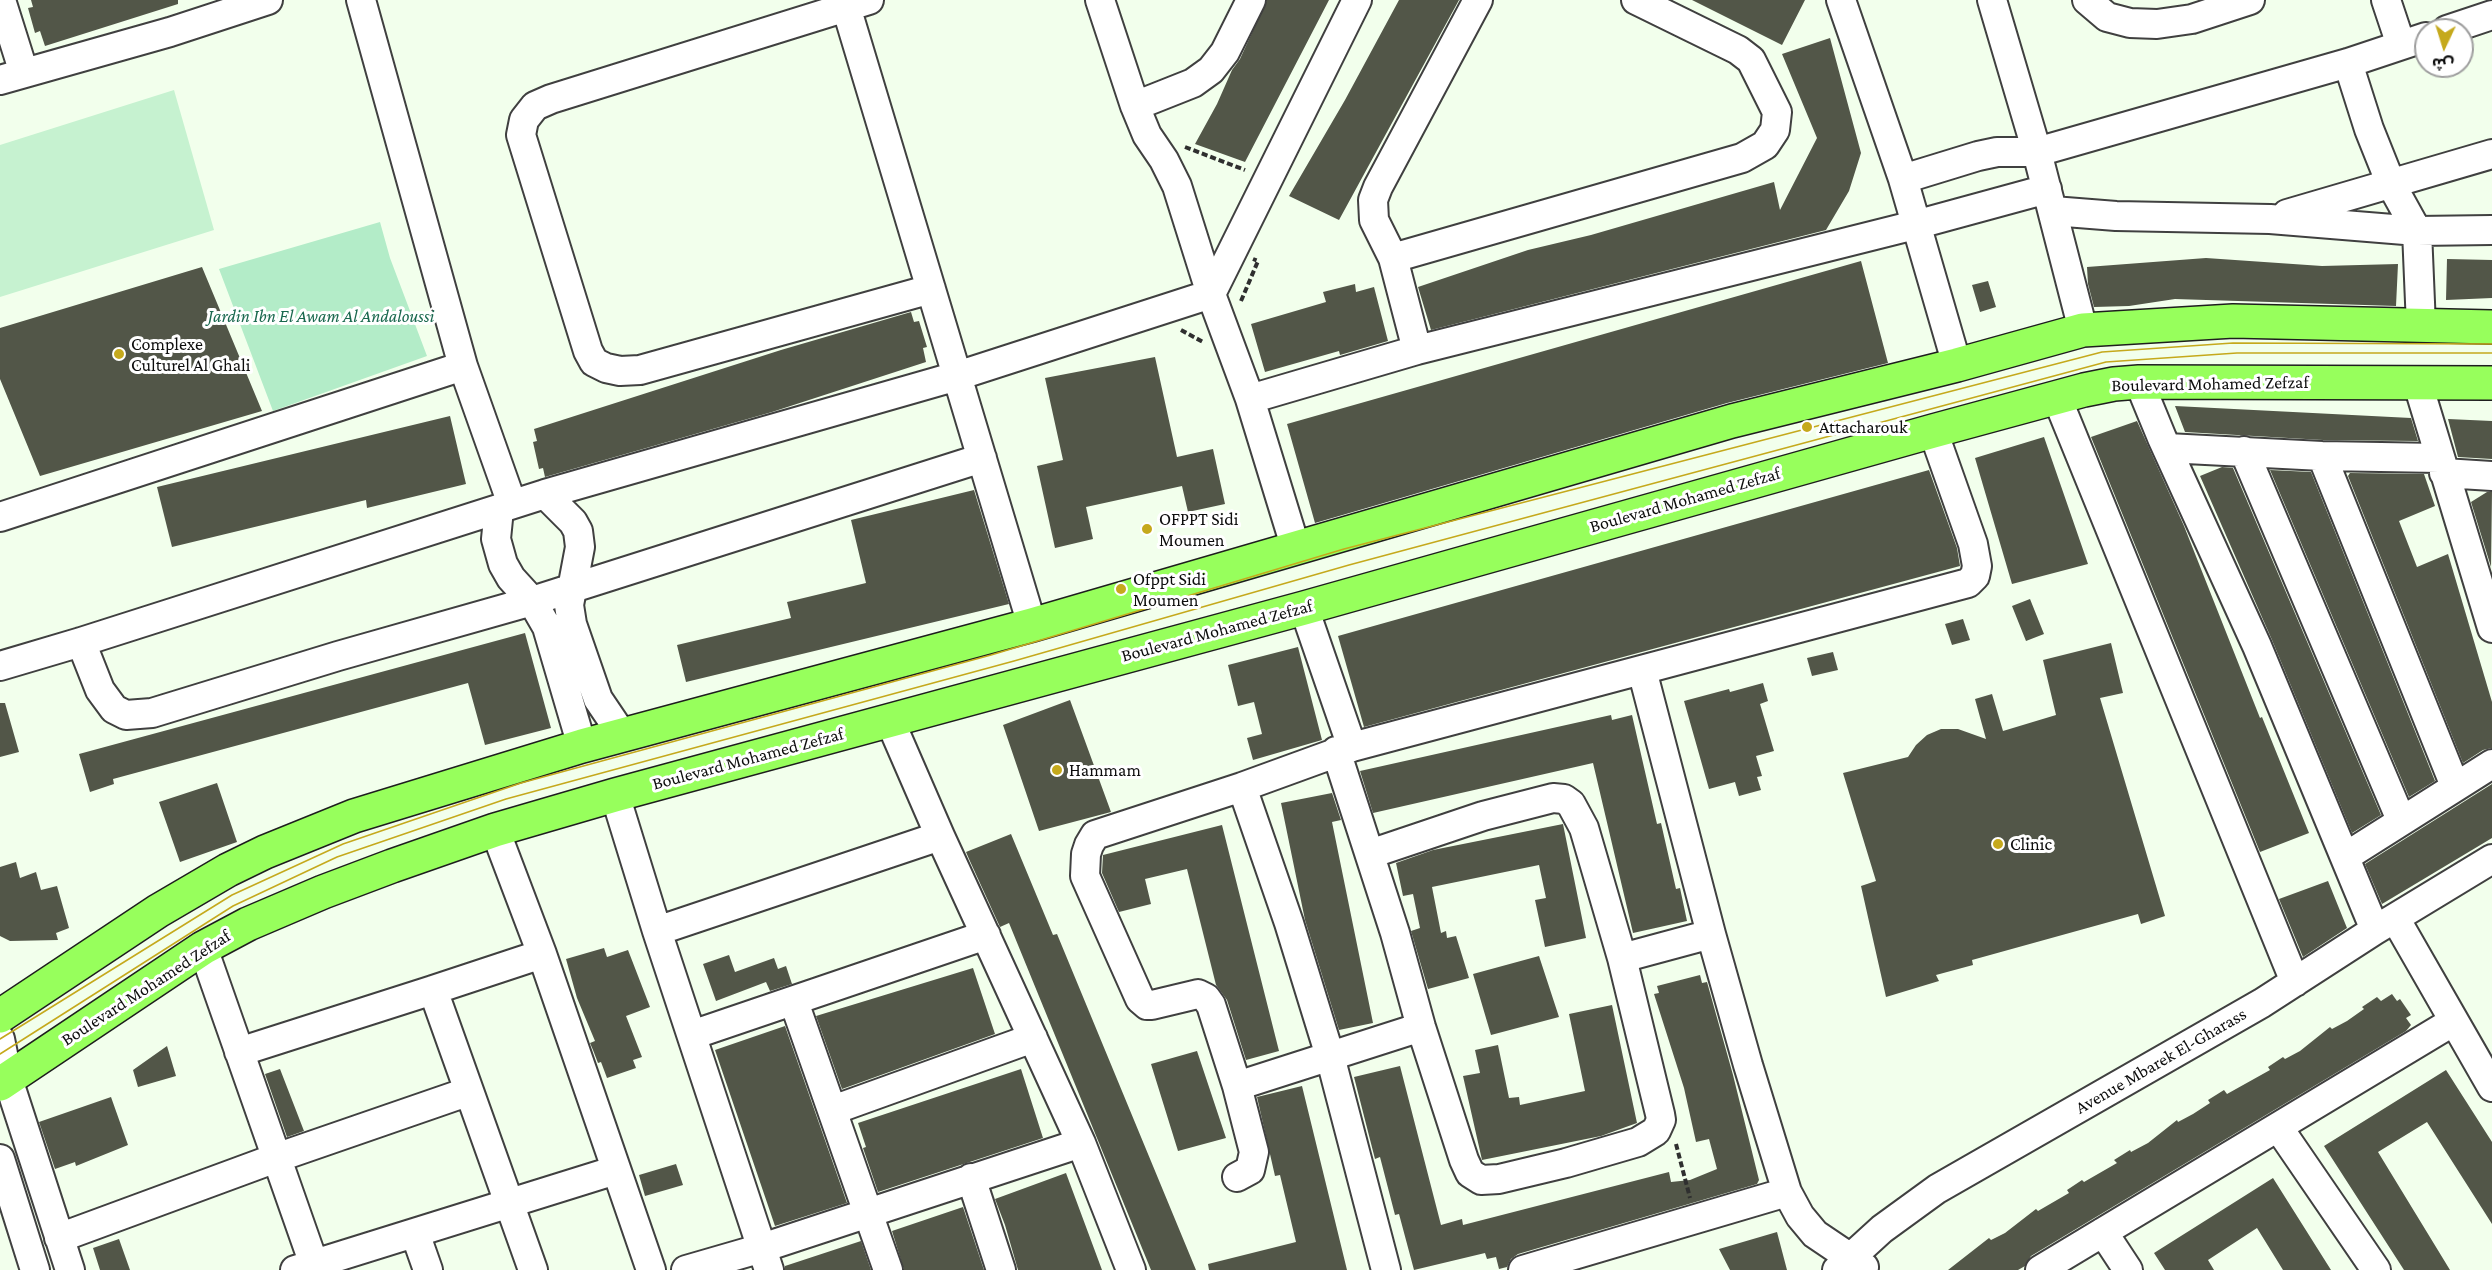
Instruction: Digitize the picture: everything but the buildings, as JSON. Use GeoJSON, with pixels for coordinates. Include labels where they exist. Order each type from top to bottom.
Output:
{"type":"FeatureCollection","features":[{"type":"Feature","properties":{"kind":"main road"},"geometry":{"type":"LineString","coordinates":[[0,1016],[158,911],[228,870],[265,852],[387,805],[582,746],[1032,625],[1732,421],[1958,365],[2084,330],[2233,321],[2492,327]]}},
{"type":"Feature","properties":{"kind":"main road","name":"Boulevard Mohamed Zefzaf"},"geometry":{"type":"LineString","coordinates":[[4,1081],[203,948],[248,924],[323,892],[495,830],[615,795],[1304,608],[1933,430],[2114,384],[2417,381],[2492,383]]}},
{"type":"Feature","properties":{"kind":"street"},"geometry":{"type":"LineString","coordinates":[[1,0],[12,77],[170,32],[268,0]]}},
{"type":"Feature","properties":{"kind":"street"},"geometry":{"type":"LineString","coordinates":[[361,0],[463,366],[505,507],[496,539],[503,564],[511,578],[532,601],[547,627],[582,746]]}},
{"type":"Feature","properties":{"kind":"street"},"geometry":{"type":"LineString","coordinates":[[1100,0],[1147,135],[1164,160],[1177,186],[1211,294],[1250,399],[1296,549]]}},
{"type":"Feature","properties":{"kind":"street"},"geometry":{"type":"LineString","coordinates":[[1135,106],[1193,83],[1211,70],[1225,52],[1251,0]]}},
{"type":"Feature","properties":{"kind":"street"},"geometry":{"type":"LineString","coordinates":[[0,666],[545,494],[957,376],[1211,294],[1357,0]]}},
{"type":"Feature","properties":{"kind":"street"},"geometry":{"type":"LineString","coordinates":[[1417,350],[1393,258],[1374,220],[1372,206],[1375,193],[1478,0]]}},
{"type":"Feature","properties":{"kind":"street"},"geometry":{"type":"LineString","coordinates":[[1393,258],[1742,158],[1765,144],[1775,130],[1777,112],[1751,60],[1738,50],[1636,0]]}},
{"type":"Feature","properties":{"kind":"street"},"geometry":{"type":"LineString","coordinates":[[1842,0],[1903,179],[1958,365]]}},
{"type":"Feature","properties":{"kind":"street"},"geometry":{"type":"LineString","coordinates":[[1992,0],[2037,152],[2084,330]]}},
{"type":"Feature","properties":{"kind":"street"},"geometry":{"type":"LineString","coordinates":[[2087,0],[2106,17],[2121,22],[2146,24],[2179,22],[2250,0]]}},
{"type":"Feature","properties":{"kind":"street"},"geometry":{"type":"LineString","coordinates":[[1903,179],[1997,152],[2037,152],[2348,63],[2413,41],[2385,0]]}},
{"type":"Feature","properties":{"kind":"street"},"geometry":{"type":"LineString","coordinates":[[931,289],[640,370],[620,371],[606,368],[594,362],[588,351],[521,135],[524,120],[535,106],[551,99],[853,2],[931,289],[1032,625]]}},
{"type":"Feature","properties":{"kind":"street"},"geometry":{"type":"LineString","coordinates":[[2474,21],[2492,15]]}},
{"type":"Feature","properties":{"kind":"street"},"geometry":{"type":"LineString","coordinates":[[2348,63],[2368,129],[2391,184],[2417,231],[2421,326]]}},
{"type":"Feature","properties":{"kind":"street"},"geometry":{"type":"LineString","coordinates":[[2270,219],[2492,154]]}},
{"type":"Feature","properties":{"kind":"street"},"geometry":{"type":"LineString","coordinates":[[1250,399],[1417,350],[1915,225],[2050,200],[2116,216],[2270,219],[2417,231],[2492,230]]}},
{"type":"Feature","properties":{"kind":"street"},"geometry":{"type":"LineString","coordinates":[[0,517],[463,366]]}},
{"type":"Feature","properties":{"kind":"street"},"geometry":{"type":"LineString","coordinates":[[2417,381],[2492,628]]}},
{"type":"Feature","properties":{"kind":"street"},"geometry":{"type":"LineString","coordinates":[[2139,382],[2257,646],[2345,857],[2385,924],[2454,1021],[2492,1087]]}},
{"type":"Feature","properties":{"kind":"street"},"geometry":{"type":"LineString","coordinates":[[2057,398],[2295,982]]}},
{"type":"Feature","properties":{"kind":"street"},"geometry":{"type":"LineString","coordinates":[[1237,1177],[1250,1170],[1254,1157],[1238,1086],[1211,1005],[1206,998],[1198,994],[1152,1005],[1147,1005],[1140,999],[1085,876],[1084,866],[1089,844],[1095,835],[1242,788],[1344,749],[1968,583],[1975,576],[1977,566],[1973,544],[1933,430]]}},
{"type":"Feature","properties":{"kind":"street"},"geometry":{"type":"LineString","coordinates":[[2168,448],[2442,465],[2492,476]]}},
{"type":"Feature","properties":{"kind":"street"},"geometry":{"type":"LineString","coordinates":[[2244,451],[2401,820]]}},
{"type":"Feature","properties":{"kind":"street"},"geometry":{"type":"LineString","coordinates":[[2322,456],[2455,786]]}},
{"type":"Feature","properties":{"kind":"street"},"geometry":{"type":"LineString","coordinates":[[81,642],[100,690],[114,709],[126,715],[136,716],[178,707],[338,656],[532,601],[982,458]]}},
{"type":"Feature","properties":{"kind":"street"},"geometry":{"type":"LineString","coordinates":[[545,494],[573,522],[578,531],[580,547],[570,611],[577,643],[598,699],[623,736]]}},
{"type":"Feature","properties":{"kind":"street"},"geometry":{"type":"LineString","coordinates":[[1304,608],[1344,749],[1370,854],[1421,1027],[1470,1173],[1477,1179],[1486,1181],[1566,1163],[1638,1142],[1659,1127],[1660,1114],[1622,958],[1584,828],[1574,807],[1564,799],[1553,798],[1483,816],[1370,854]]}},
{"type":"Feature","properties":{"kind":"street"},"geometry":{"type":"LineString","coordinates":[[1642,670],[1711,934],[1787,1192],[1800,1216],[1815,1234],[1852,1266]]}},
{"type":"Feature","properties":{"kind":"street"},"geometry":{"type":"LineString","coordinates":[[890,721],[940,836],[1081,1143],[1131,1270]]}},
{"type":"Feature","properties":{"kind":"street"},"geometry":{"type":"LineString","coordinates":[[2345,857],[2492,764]]}},
{"type":"Feature","properties":{"kind":"street"},"geometry":{"type":"LineString","coordinates":[[1242,788],[1289,923],[1330,1056],[1386,1270]]}},
{"type":"Feature","properties":{"kind":"street"},"geometry":{"type":"LineString","coordinates":[[615,795],[657,931],[766,1259]]}},
{"type":"Feature","properties":{"kind":"street"},"geometry":{"type":"LineString","coordinates":[[495,830],[542,954],[651,1270]]}},
{"type":"Feature","properties":{"kind":"street"},"geometry":{"type":"LineString","coordinates":[[657,931],[940,836]]}},
{"type":"Feature","properties":{"kind":"street","name":"Avenue Mbarek El-Gharass"},"geometry":{"type":"LineString","coordinates":[[1852,1266],[1882,1229],[1937,1189],[2262,1003],[2385,924],[2492,860]]}},
{"type":"Feature","properties":{"kind":"street"},"geometry":{"type":"LineString","coordinates":[[1622,958],[1711,934]]}},
{"type":"Feature","properties":{"kind":"street"},"geometry":{"type":"LineString","coordinates":[[692,1035],[986,935]]}},
{"type":"Feature","properties":{"kind":"street"},"geometry":{"type":"LineString","coordinates":[[203,948],[276,1158],[308,1268],[616,1170]]}},
{"type":"Feature","properties":{"kind":"street"},"geometry":{"type":"LineString","coordinates":[[239,1052],[542,954]]}},
{"type":"Feature","properties":{"kind":"street"},"geometry":{"type":"LineString","coordinates":[[433,990],[533,1270]]}},
{"type":"Feature","properties":{"kind":"street"},"geometry":{"type":"LineString","coordinates":[[794,1002],[888,1270]]}},
{"type":"Feature","properties":{"kind":"street"},"geometry":{"type":"LineString","coordinates":[[2040,1270],[2454,1021]]}},
{"type":"Feature","properties":{"kind":"street"},"geometry":{"type":"LineString","coordinates":[[1238,1086],[1421,1027]]}},
{"type":"Feature","properties":{"kind":"street"},"geometry":{"type":"LineString","coordinates":[[832,1110],[1033,1038]]}},
{"type":"Feature","properties":{"kind":"street"},"geometry":{"type":"LineString","coordinates":[[0,1039],[4,1081],[70,1270]]}},
{"type":"Feature","properties":{"kind":"street"},"geometry":{"type":"LineString","coordinates":[[59,1238],[276,1158],[468,1092]]}},
{"type":"Feature","properties":{"kind":"street"},"geometry":{"type":"LineString","coordinates":[[2277,1127],[2376,1270]]}},
{"type":"Feature","properties":{"kind":"street"},"geometry":{"type":"LineString","coordinates":[[686,1270],[766,1259],[869,1212],[1081,1143]]}},
{"type":"Feature","properties":{"kind":"street"},"geometry":{"type":"LineString","coordinates":[[0,1160],[35,1270]]}},
{"type":"Feature","properties":{"kind":"street"},"geometry":{"type":"LineString","coordinates":[[971,1178],[1001,1270]]}},
{"type":"Feature","properties":{"kind":"street"},"geometry":{"type":"LineString","coordinates":[[1524,1270],[1787,1192]]}},
{"type":"Feature","properties":{"kind":"street"},"geometry":{"type":"LineString","coordinates":[[2103,1232],[2128,1270]]}},
{"type":"Feature","properties":{"kind":"street"},"geometry":{"type":"LineString","coordinates":[[415,1233],[428,1270]]}},
{"type":"Feature","properties":{"kind":"path"},"geometry":{"type":"LineString","coordinates":[[1173,328],[1187,332],[1212,348]]}},
{"type":"Feature","properties":{"kind":"path"},"geometry":{"type":"LineString","coordinates":[[1659,1127],[1673,1133],[1696,1219]]}},
{"type":"Feature","properties":{"kind":"green space"},"geometry":{"type":"Polygon","coordinates":[[[174,90],[214,230],[0,297],[0,145],[174,90]]]}},
{"type":"Feature","properties":{"kind":"green space","name":"Jardin Ibn El Awam Al Andaloussi"},"geometry":{"type":"Polygon","coordinates":[[[380,222],[390,258],[427,356],[273,411],[219,269],[380,222]]]}},
{"type":"Feature","properties":{"kind":"tram line"},"geometry":{"type":"LineString","coordinates":[[0,1039],[232,895],[343,844],[521,783],[991,655],[1344,549],[2102,352],[2233,343],[2492,344]]}},
{"type":"Feature","properties":{"kind":"tram line"},"geometry":{"type":"LineString","coordinates":[[0,1054],[233,906],[337,857],[506,799],[1014,661],[1349,565],[2106,362],[2237,353],[2492,353]]}},
{"type":"Feature","properties":{"kind":"place","name":"Complexe Culturel Al Ghali"},"geometry":{"type":"Point","coordinates":[119,354]}},
{"type":"Feature","properties":{"kind":"place","name":"Attacharouk"},"geometry":{"type":"Point","coordinates":[1807,427]}},
{"type":"Feature","properties":{"kind":"place","name":"OFPPT Sidi Moumen"},"geometry":{"type":"Point","coordinates":[1147,529]}},
{"type":"Feature","properties":{"kind":"place","name":"Ofppt Sidi Moumen"},"geometry":{"type":"Point","coordinates":[1121,589]}},
{"type":"Feature","properties":{"kind":"place","name":"Hammam"},"geometry":{"type":"Point","coordinates":[1057,770]}},
{"type":"Feature","properties":{"kind":"place","name":"Clinic"},"geometry":{"type":"Point","coordinates":[1998,844]}}]}
